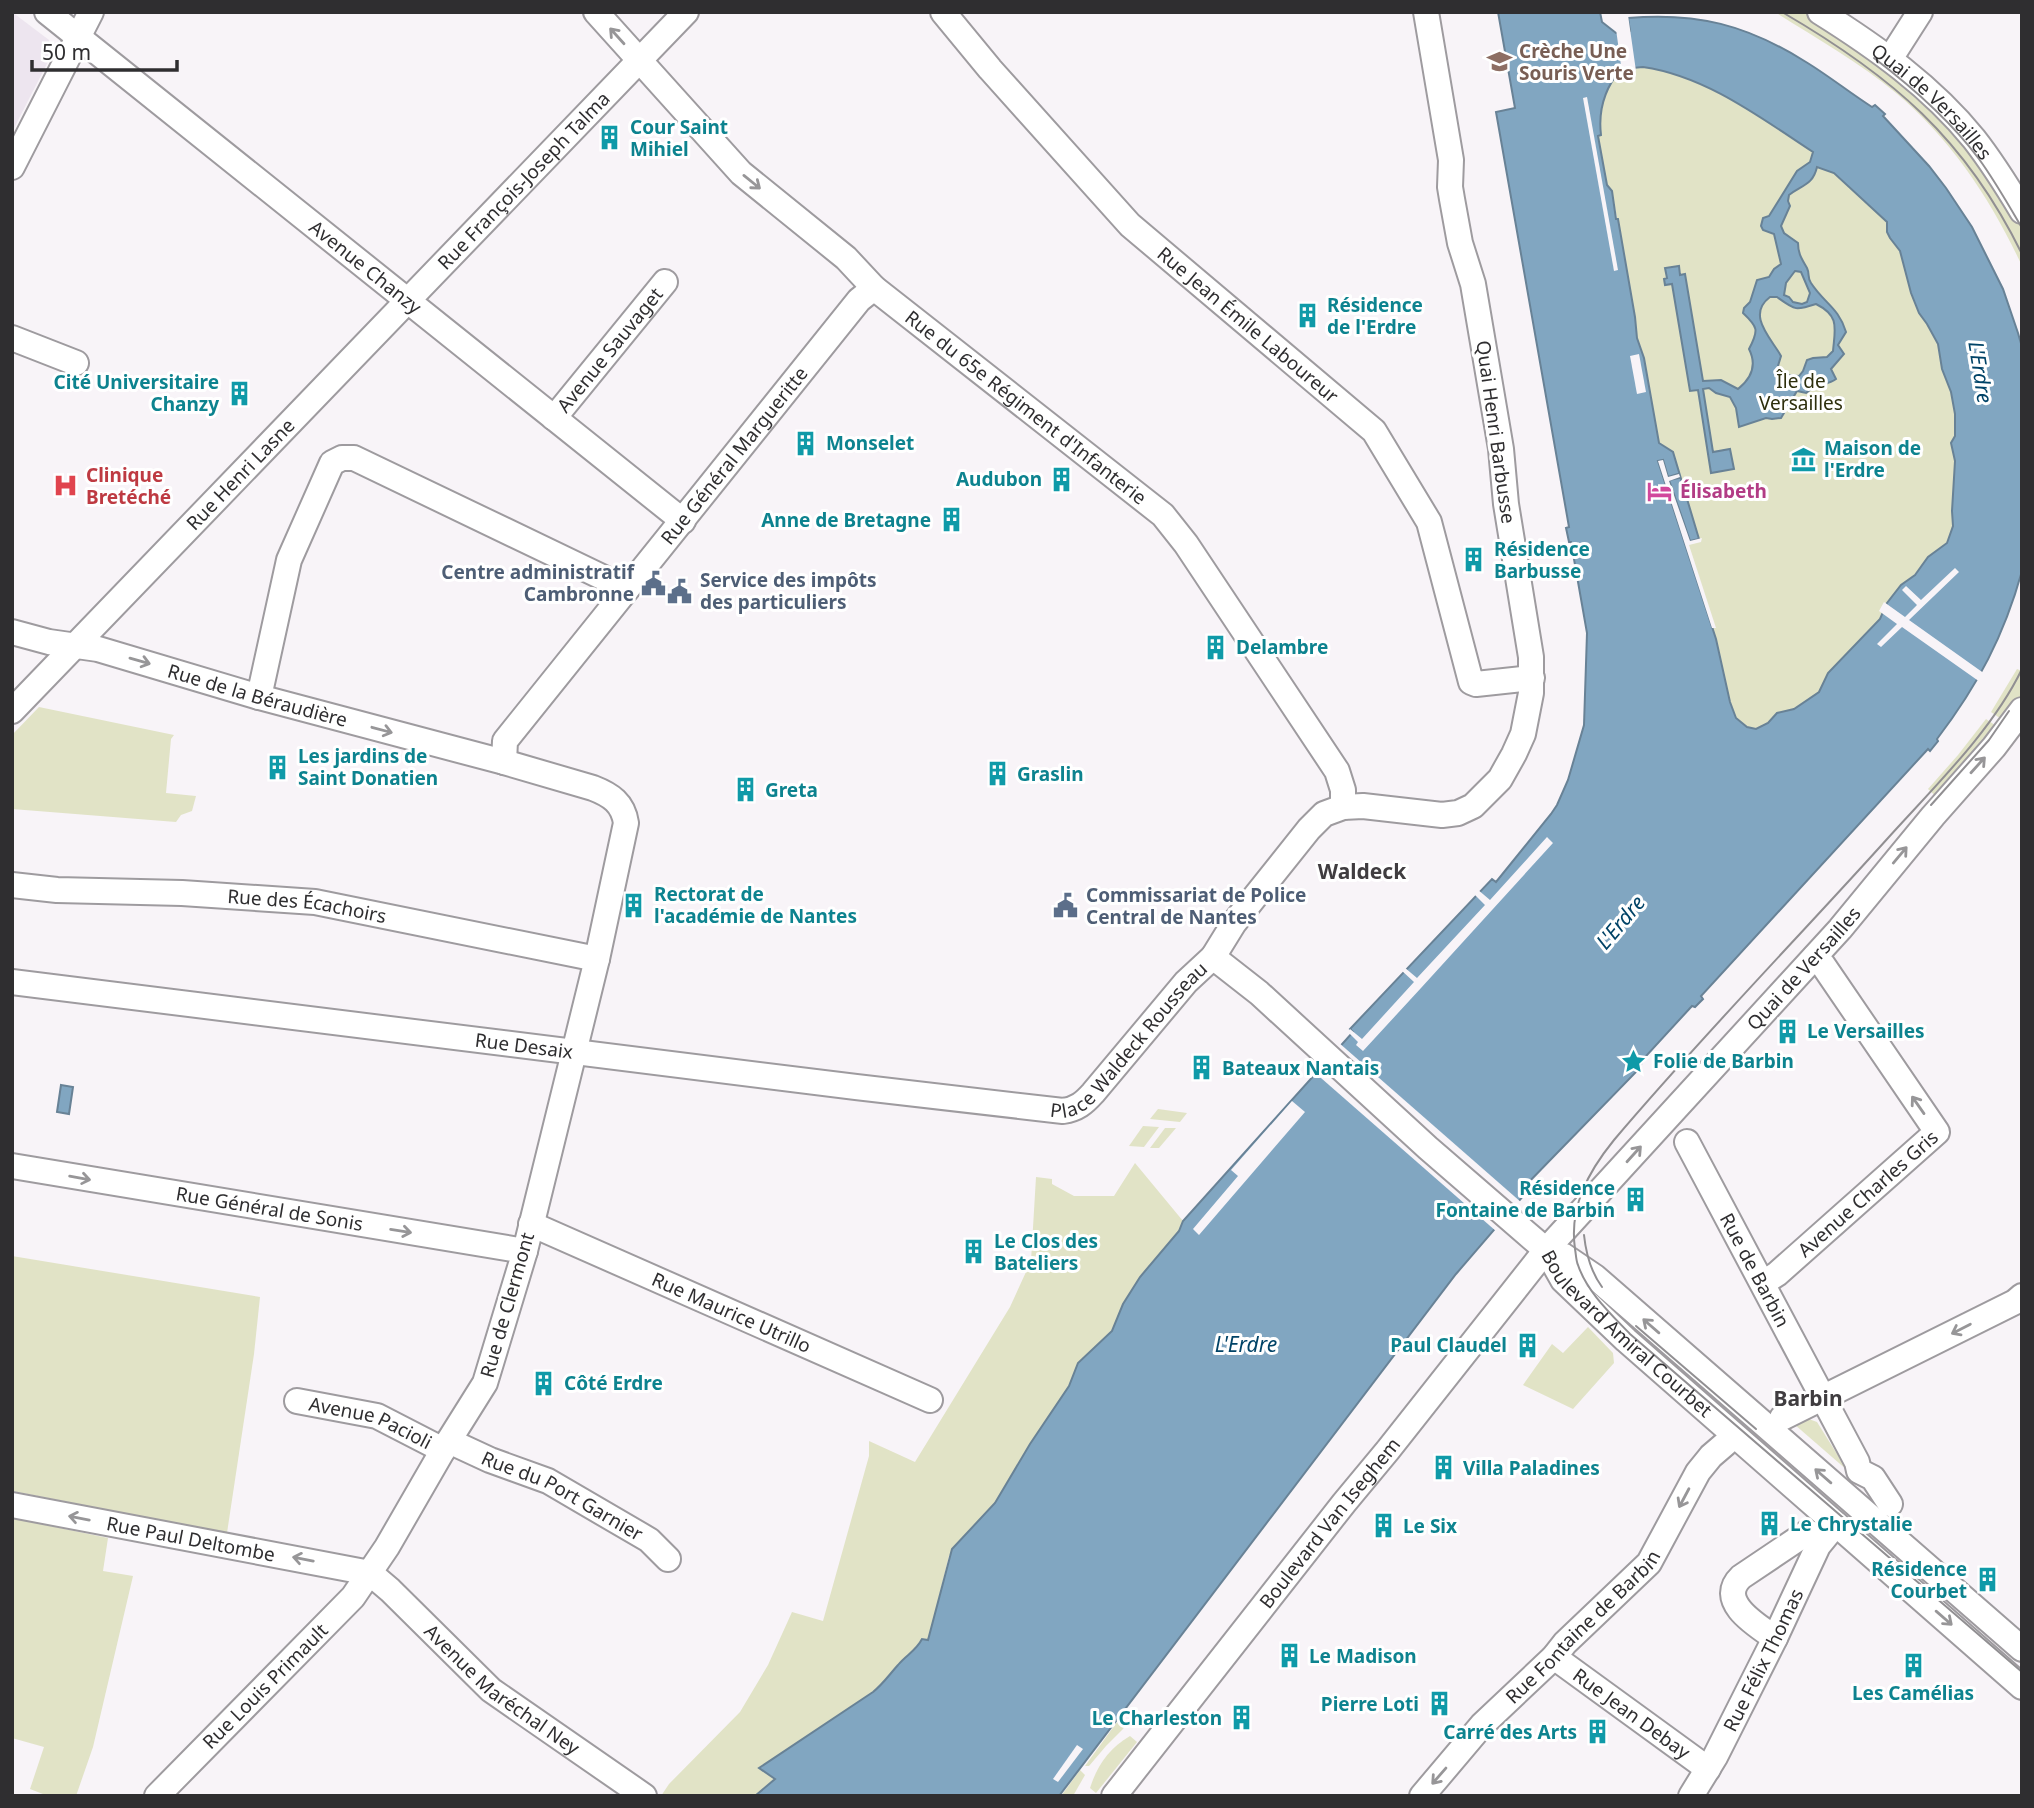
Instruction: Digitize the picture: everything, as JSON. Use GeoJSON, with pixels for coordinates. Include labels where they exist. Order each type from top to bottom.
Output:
{"type":"FeatureCollection","features":[{"type":"Feature","properties":{"kind":"street","name":"Avenue Chanzy"},"geometry":{"type":"LineString","coordinates":[[47,12],[683,521]]}},
{"type":"Feature","properties":{"kind":"street"},"geometry":{"type":"LineString","coordinates":[[12,167],[91,12]]}},
{"type":"Feature","properties":{"kind":"street","name":"Rue du 65e Régiment d'Infanterie"},"geometry":{"type":"LineString","coordinates":[[596,12],[741,173],[846,258],[874,288],[1163,515],[1186,544],[1338,771],[1343,790],[1343,807]]}},
{"type":"Feature","properties":{"kind":"street","name":"Rue François-Joseph Talma"},"geometry":{"type":"LineString","coordinates":[[408,301],[686,12]]}},
{"type":"Feature","properties":{"kind":"street","name":"Rue Jean Émile Laboureur"},"geometry":{"type":"LineString","coordinates":[[943,12],[990,69],[1130,225],[1374,431],[1429,522],[1471,682],[1476,684],[1532,678]]}},
{"type":"Feature","properties":{"kind":"street","name":"Quai Henri Barbusse"},"geometry":{"type":"LineString","coordinates":[[1343,807],[1363,806],[1442,815],[1458,813],[1473,806],[1500,779],[1514,754],[1528,715],[1532,678],[1525,611],[1506,504],[1501,449],[1473,284],[1460,243],[1450,187],[1451,159],[1426,12]]}},
{"type":"Feature","properties":{"kind":"street","name":"Quai de Versailles"},"geometry":{"type":"LineString","coordinates":[[1820,12],[1890,59],[1937,99],[1973,139],[1998,172],[2022,211]]}},
{"type":"Feature","properties":{"kind":"street"},"geometry":{"type":"LineString","coordinates":[[1890,59],[1920,12]]}},
{"type":"Feature","properties":{"kind":"street","name":"Avenue Sauvaget"},"geometry":{"type":"LineString","coordinates":[[554,418],[665,282]]}},
{"type":"Feature","properties":{"kind":"street","name":"Rue Général Margueritte"},"geometry":{"type":"LineString","coordinates":[[504,762],[505,741],[859,300],[874,288]]}},
{"type":"Feature","properties":{"kind":"street","name":"Rue Henri Lasne"},"geometry":{"type":"LineString","coordinates":[[12,711],[408,301]]}},
{"type":"Feature","properties":{"kind":"street"},"geometry":{"type":"LineString","coordinates":[[12,338],[76,363]]}},
{"type":"Feature","properties":{"kind":"street"},"geometry":{"type":"LineString","coordinates":[[259,697],[289,560],[332,463],[342,458],[354,458],[628,589]]}},
{"type":"Feature","properties":{"kind":"street","name":"Rue de la Béraudière"},"geometry":{"type":"LineString","coordinates":[[12,632],[49,642],[98,649],[259,697],[504,762]]}},
{"type":"Feature","properties":{"kind":"street","name":"Quai de Versailles"},"geometry":{"type":"LineString","coordinates":[[1546,1250],[1815,957],[1994,747],[2022,710]]}},
{"type":"Feature","properties":{"kind":"street"},"geometry":{"type":"LineString","coordinates":[[504,762],[606,793],[617,801],[626,823],[597,959],[572,1052]]}},
{"type":"Feature","properties":{"kind":"street","name":"Place Waldeck Rousseau"},"geometry":{"type":"LineString","coordinates":[[1038,1108],[1074,1110],[1085,1102],[1186,982],[1213,957],[1234,923],[1317,820],[1324,814],[1343,807]]}},
{"type":"Feature","properties":{"kind":"street","name":"Rue des Écachoirs"},"geometry":{"type":"LineString","coordinates":[[12,885],[57,890],[182,893],[315,902],[597,959]]}},
{"type":"Feature","properties":{"kind":"street","name":"Place Waldeck Rousseau"},"geometry":{"type":"LineString","coordinates":[[1213,957],[1259,993],[1311,1043],[1546,1250]]}},
{"type":"Feature","properties":{"kind":"street","name":"Avenue Charles Gris"},"geometry":{"type":"LineString","coordinates":[[1763,1283],[1777,1274],[1937,1132],[1815,957]]}},
{"type":"Feature","properties":{"kind":"street","name":"Rue Desaix"},"geometry":{"type":"LineString","coordinates":[[12,982],[1038,1108]]}},
{"type":"Feature","properties":{"kind":"street","name":"Rue de Clermont"},"geometry":{"type":"LineString","coordinates":[[370,1573],[485,1383],[524,1251],[572,1052]]}},
{"type":"Feature","properties":{"kind":"street","name":"Rue de Barbin"},"geometry":{"type":"LineString","coordinates":[[1687,1142],[1857,1462],[1857,1475],[1873,1478],[1890,1504]]}},
{"type":"Feature","properties":{"kind":"street","name":"Rue Général de Sonis"},"geometry":{"type":"LineString","coordinates":[[12,1166],[524,1251]]}},
{"type":"Feature","properties":{"kind":"street"},"geometry":{"type":"LineString","coordinates":[[1579,1214],[1579,1243],[1586,1271]]}},
{"type":"Feature","properties":{"kind":"street","name":"Rue Maurice Utrillo"},"geometry":{"type":"LineString","coordinates":[[531,1224],[930,1400]]}},
{"type":"Feature","properties":{"kind":"street","name":"Boulevard Amiral Courbet"},"geometry":{"type":"LineString","coordinates":[[1546,1250],[1564,1256],[1586,1271],[2022,1649]]}},
{"type":"Feature","properties":{"kind":"street","name":"Boulevard Amiral Courbet"},"geometry":{"type":"LineString","coordinates":[[1546,1250],[1563,1280],[1626,1340],[2022,1687]]}},
{"type":"Feature","properties":{"kind":"street","name":"Boulevard Van Iseghem"},"geometry":{"type":"LineString","coordinates":[[1114,1796],[1546,1250]]}},
{"type":"Feature","properties":{"kind":"street"},"geometry":{"type":"LineString","coordinates":[[1783,1418],[2022,1297]]}},
{"type":"Feature","properties":{"kind":"street","name":"Avenue Pacioli"},"geometry":{"type":"LineString","coordinates":[[297,1401],[377,1416],[446,1446]]}},
{"type":"Feature","properties":{"kind":"street","name":"Rue Fontaine de Barbin"},"geometry":{"type":"LineString","coordinates":[[1422,1796],[1482,1725],[1649,1563],[1698,1472],[1725,1444]]}},
{"type":"Feature","properties":{"kind":"street","name":"Rue du Port Garnier"},"geometry":{"type":"LineString","coordinates":[[446,1446],[548,1481],[649,1540],[667,1559]]}},
{"type":"Feature","properties":{"kind":"street","name":"Rue Paul Deltombe"},"geometry":{"type":"LineString","coordinates":[[12,1505],[370,1573]]}},
{"type":"Feature","properties":{"kind":"street","name":"Rue Félix Thomas"},"geometry":{"type":"LineString","coordinates":[[1691,1796],[1708,1769],[1775,1638],[1818,1546],[1836,1524]]}},
{"type":"Feature","properties":{"kind":"street"},"geometry":{"type":"LineString","coordinates":[[1775,1638],[1740,1610],[1732,1596],[1734,1583],[1808,1532]]}},
{"type":"Feature","properties":{"kind":"street","name":"Rue Louis Primault"},"geometry":{"type":"LineString","coordinates":[[157,1796],[353,1597],[370,1573]]}},
{"type":"Feature","properties":{"kind":"street","name":"Avenue Maréchal Ney"},"geometry":{"type":"LineString","coordinates":[[370,1573],[491,1690],[644,1796]]}},
{"type":"Feature","properties":{"kind":"street","name":"Rue Jean Debay"},"geometry":{"type":"LineString","coordinates":[[1555,1657],[1708,1769]]}},
{"type":"Feature","properties":{"kind":"shaded area"},"geometry":{"type":"Polygon","coordinates":[[[12,12],[49,40],[52,54],[12,132],[12,12]]]}},
{"type":"Feature","properties":{"kind":"green space"},"geometry":{"type":"Polygon","coordinates":[[[1775,12],[1809,12],[1928,97],[2022,220],[2022,266],[1983,195],[1935,130],[1896,93],[1867,71],[1775,12]]]}},
{"type":"Feature","properties":{"kind":"green space","name":"Île de Versailles"},"geometry":{"type":"Polygon","coordinates":[[[1643,67],[1666,72],[1732,100],[1813,152],[1816,166],[1834,173],[1887,222],[1890,238],[1900,251],[1919,313],[1938,344],[1942,369],[1951,392],[1955,436],[1951,443],[1955,461],[1953,526],[1947,543],[1928,557],[1914,575],[1901,585],[1880,619],[1828,673],[1819,692],[1794,710],[1777,713],[1768,723],[1756,729],[1747,727],[1736,718],[1730,702],[1716,639],[1658,461],[1673,452],[1659,443],[1644,358],[1637,338],[1612,191],[1607,185],[1598,136],[1601,135],[1600,117],[1604,100],[1610,84],[1621,69],[1643,67]],[[1680,478],[1669,481],[1690,541],[1699,538],[1680,478]]]}},
{"type":"Feature","properties":{"kind":"green space"},"geometry":{"type":"Polygon","coordinates":[[[2017,669],[2022,671],[2022,698],[2007,723],[1991,712],[2017,669]]]}},
{"type":"Feature","properties":{"kind":"green space"},"geometry":{"type":"Polygon","coordinates":[[[39,707],[174,735],[171,739],[166,793],[196,796],[192,811],[181,815],[176,822],[12,809],[12,735],[39,707]]]}},
{"type":"Feature","properties":{"kind":"green space"},"geometry":{"type":"Polygon","coordinates":[[[1986,719],[2002,730],[1941,801],[1928,789],[1986,719]]]}},
{"type":"Feature","properties":{"kind":"green space"},"geometry":{"type":"Polygon","coordinates":[[[1158,1109],[1187,1113],[1180,1122],[1150,1119],[1158,1109]]]}},
{"type":"Feature","properties":{"kind":"green space"},"geometry":{"type":"Polygon","coordinates":[[[1143,1126],[1159,1127],[1144,1147],[1129,1146],[1143,1126]]]}},
{"type":"Feature","properties":{"kind":"green space"},"geometry":{"type":"Polygon","coordinates":[[[1165,1128],[1176,1128],[1159,1148],[1150,1148],[1165,1128]]]}},
{"type":"Feature","properties":{"kind":"green space"},"geometry":{"type":"Polygon","coordinates":[[[1135,1163],[1183,1221],[1179,1231],[1140,1277],[1123,1304],[1112,1331],[1078,1363],[1083,1367],[995,1503],[949,1556],[928,1641],[922,1639],[873,1692],[760,1768],[775,1779],[755,1796],[661,1796],[669,1784],[740,1712],[768,1665],[792,1612],[823,1621],[869,1456],[869,1441],[915,1462],[1010,1307],[1031,1261],[1036,1177],[1052,1179],[1052,1184],[1074,1196],[1114,1196],[1135,1163]]]}},
{"type":"Feature","properties":{"kind":"green space"},"geometry":{"type":"Polygon","coordinates":[[[12,1256],[260,1297],[227,1533],[12,1491],[12,1256]]]}},
{"type":"Feature","properties":{"kind":"green space"},"geometry":{"type":"Polygon","coordinates":[[[1588,1327],[1613,1353],[1614,1363],[1573,1409],[1523,1385],[1552,1344],[1563,1353],[1588,1327]]]}},
{"type":"Feature","properties":{"kind":"green space"},"geometry":{"type":"Polygon","coordinates":[[[1806,1418],[1817,1422],[1847,1470],[1794,1424],[1806,1418]]]}},
{"type":"Feature","properties":{"kind":"green space"},"geometry":{"type":"Polygon","coordinates":[[[12,1518],[108,1538],[103,1571],[133,1576],[93,1747],[76,1796],[48,1796],[30,1789],[44,1747],[12,1738],[12,1518]]]}},
{"type":"Feature","properties":{"kind":"green space"},"geometry":{"type":"Polygon","coordinates":[[[1120,1718],[1125,1726],[1123,1729],[1089,1766],[1085,1766],[1120,1718]]]}},
{"type":"Feature","properties":{"kind":"green space"},"geometry":{"type":"Polygon","coordinates":[[[1130,1736],[1137,1742],[1096,1793],[1090,1788],[1100,1765],[1116,1746],[1130,1736]]]}},
{"type":"Feature","properties":{"kind":"green space"},"geometry":{"type":"Polygon","coordinates":[[[1080,1770],[1085,1775],[1073,1796],[1061,1796],[1080,1770]]]}},
{"type":"Feature","properties":{"kind":"water","name":"L'Erdre"},"geometry":{"type":"Polygon","coordinates":[[[1498,12],[1600,12],[1602,22],[1616,33],[1630,31],[1628,18],[1677,17],[1721,24],[1742,30],[1784,49],[1872,107],[1875,105],[1885,114],[1883,116],[1946,188],[1972,227],[2003,289],[2022,347],[2022,571],[1998,638],[1965,699],[1930,751],[1928,749],[1701,996],[1703,999],[1695,1007],[1692,1006],[1646,1056],[1637,1071],[1525,1186],[1525,1194],[1456,1274],[1059,1796],[755,1796],[775,1779],[759,1768],[873,1692],[922,1639],[928,1640],[952,1549],[995,1503],[1069,1386],[1078,1363],[1112,1331],[1123,1304],[1140,1277],[1179,1231],[1183,1221],[1353,1032],[1350,1029],[1492,879],[1496,882],[1557,805],[1568,780],[1584,725],[1587,633],[1571,542],[1566,528],[1569,527],[1496,112],[1515,108],[1498,12]],[[1643,67],[1621,69],[1610,84],[1604,100],[1600,117],[1601,135],[1598,136],[1607,185],[1612,191],[1618,219],[1637,338],[1644,358],[1659,443],[1673,452],[1699,539],[1690,541],[1669,480],[1679,478],[1678,474],[1668,477],[1663,460],[1658,461],[1716,639],[1730,702],[1736,718],[1747,727],[1756,729],[1768,723],[1777,713],[1794,709],[1819,692],[1828,673],[1880,619],[1887,603],[1901,585],[1915,575],[1928,557],[1947,543],[1953,526],[1955,461],[1951,443],[1955,436],[1955,414],[1951,392],[1942,369],[1938,344],[1919,313],[1900,251],[1887,232],[1887,222],[1834,173],[1817,167],[1810,181],[1789,195],[1790,206],[1781,226],[1784,233],[1798,243],[1810,281],[1835,311],[1846,332],[1838,345],[1844,354],[1831,369],[1836,379],[1806,393],[1797,391],[1781,418],[1766,418],[1739,427],[1736,408],[1730,397],[1709,388],[1703,389],[1713,452],[1730,449],[1734,469],[1711,473],[1698,390],[1690,391],[1672,284],[1665,285],[1665,268],[1679,266],[1680,275],[1685,274],[1703,381],[1721,380],[1738,389],[1747,380],[1753,366],[1749,349],[1755,329],[1743,313],[1744,308],[1750,302],[1757,280],[1769,277],[1781,264],[1774,234],[1763,230],[1761,226],[1763,218],[1769,216],[1797,171],[1810,162],[1813,152],[1732,100],[1689,79],[1643,67]],[[1795,271],[1786,283],[1784,295],[1793,302],[1802,304],[1807,302],[1810,293],[1801,272],[1795,271]],[[1770,297],[1763,304],[1760,319],[1781,356],[1777,369],[1786,375],[1799,376],[1807,360],[1827,357],[1833,351],[1834,323],[1824,309],[1816,304],[1795,308],[1777,297],[1770,297]]]}},
{"type":"Feature","properties":{"kind":"water"},"geometry":{"type":"Polygon","coordinates":[[[61,1085],[73,1087],[69,1114],[57,1112],[61,1085]]]}},
{"type":"Feature","properties":{"kind":"pier"},"geometry":{"type":"Polygon","coordinates":[[[1628,15],[1636,71],[1622,73],[1616,29],[1626,28],[1625,18],[1628,15]]]}},
{"type":"Feature","properties":{"kind":"pier"},"geometry":{"type":"Polygon","coordinates":[[[1587,97],[1618,270],[1614,271],[1583,98],[1587,97]]]}},
{"type":"Feature","properties":{"kind":"pier"},"geometry":{"type":"Polygon","coordinates":[[[1639,354],[1646,392],[1637,394],[1630,356],[1639,354]]]}},
{"type":"Feature","properties":{"kind":"pier"},"geometry":{"type":"Polygon","coordinates":[[[1663,460],[1668,477],[1679,474],[1680,477],[1669,481],[1690,541],[1702,538],[1701,542],[1689,545],[1716,628],[1712,628],[1658,461],[1663,460]]]}},
{"type":"Feature","properties":{"kind":"pier"},"geometry":{"type":"Polygon","coordinates":[[[1955,568],[1959,572],[1909,620],[1985,674],[1980,682],[1902,627],[1881,647],[1877,644],[1897,624],[1879,611],[1884,602],[1905,617],[1917,605],[1902,590],[1906,586],[1921,600],[1955,568]]]}},
{"type":"Feature","properties":{"kind":"pier"},"geometry":{"type":"Polygon","coordinates":[[[1547,837],[1553,843],[1421,988],[1363,1051],[1356,1045],[1358,1042],[1348,1032],[1350,1029],[1362,1039],[1414,982],[1401,970],[1404,967],[1417,978],[1485,905],[1473,893],[1477,889],[1490,900],[1547,837]]]}},
{"type":"Feature","properties":{"kind":"pier"},"geometry":{"type":"Polygon","coordinates":[[[1338,1042],[1522,1203],[1497,1232],[1313,1071],[1338,1042]]]}},
{"type":"Feature","properties":{"kind":"pier"},"geometry":{"type":"Polygon","coordinates":[[[1292,1101],[1305,1112],[1199,1235],[1193,1229],[1238,1176],[1231,1170],[1292,1101]]]}},
{"type":"Feature","properties":{"kind":"pier"},"geometry":{"type":"Polygon","coordinates":[[[1077,1745],[1083,1749],[1058,1782],[1053,1779],[1077,1745]]]}},
{"type":"Feature","properties":{"kind":"tram line"},"geometry":{"type":"LineString","coordinates":[[1782,12],[1858,61],[1922,114],[1976,176],[2022,254]]}},
{"type":"Feature","properties":{"kind":"tram line"},"geometry":{"type":"LineString","coordinates":[[1874,58],[1916,92],[1956,131],[1985,167],[2022,228]]}},
{"type":"Feature","properties":{"kind":"tram line"},"geometry":{"type":"LineString","coordinates":[[2022,669],[1995,714],[1961,758],[1614,1140],[1582,1191],[1574,1234],[1577,1262],[1587,1284],[1630,1334],[2022,1672]]}},
{"type":"Feature","properties":{"kind":"tram line"},"geometry":{"type":"LineString","coordinates":[[1931,805],[1989,740],[2009,711]]}},
{"type":"Feature","properties":{"kind":"tram line"},"geometry":{"type":"LineString","coordinates":[[1584,1235],[1590,1262],[1602,1287]]}},
{"type":"Feature","properties":{"kind":"tram line"},"geometry":{"type":"LineString","coordinates":[[1636,1326],[1756,1429]]}},
{"type":"Feature","properties":{"kind":"place","name":"Crèche Une Souris Verte"},"geometry":{"type":"Point","coordinates":[1499,62]}},
{"type":"Feature","properties":{"kind":"place","name":"Cour Saint Mihiel"},"geometry":{"type":"Point","coordinates":[610,138]}},
{"type":"Feature","properties":{"kind":"place","name":"Résidence de l'Erdre"},"geometry":{"type":"Point","coordinates":[1307,316]}},
{"type":"Feature","properties":{"kind":"place","name":"Cité Universitaire Chanzy"},"geometry":{"type":"Point","coordinates":[239,393]}},
{"type":"Feature","properties":{"kind":"place","name":"Monselet"},"geometry":{"type":"Point","coordinates":[806,443]}},
{"type":"Feature","properties":{"kind":"place","name":"Maison de l'Erdre"},"geometry":{"type":"Point","coordinates":[1804,459]}},
{"type":"Feature","properties":{"kind":"place","name":"Audubon"},"geometry":{"type":"Point","coordinates":[1062,479]}},
{"type":"Feature","properties":{"kind":"place","name":"Clinique Bretéché"},"geometry":{"type":"Point","coordinates":[66,486]}},
{"type":"Feature","properties":{"kind":"place","name":"Élisabeth"},"geometry":{"type":"Point","coordinates":[1660,491]}},
{"type":"Feature","properties":{"kind":"place","name":"Anne de Bretagne"},"geometry":{"type":"Point","coordinates":[951,520]}},
{"type":"Feature","properties":{"kind":"place","name":"Résidence Barbusse"},"geometry":{"type":"Point","coordinates":[1474,560]}},
{"type":"Feature","properties":{"kind":"place","name":"Centre administratif Cambronne"},"geometry":{"type":"Point","coordinates":[654,583]}},
{"type":"Feature","properties":{"kind":"place","name":"Service des impôts des particuliers"},"geometry":{"type":"Point","coordinates":[680,591]}},
{"type":"Feature","properties":{"kind":"place","name":"Delambre"},"geometry":{"type":"Point","coordinates":[1216,647]}},
{"type":"Feature","properties":{"kind":"place","name":"Les jardins de Saint Donatien"},"geometry":{"type":"Point","coordinates":[278,767]}},
{"type":"Feature","properties":{"kind":"place","name":"Graslin"},"geometry":{"type":"Point","coordinates":[997,774]}},
{"type":"Feature","properties":{"kind":"place","name":"Greta"},"geometry":{"type":"Point","coordinates":[745,790]}},
{"type":"Feature","properties":{"kind":"place","name":"Rectorat de l'académie de Nantes"},"geometry":{"type":"Point","coordinates":[634,905]}},
{"type":"Feature","properties":{"kind":"place","name":"Commissariat de Police Central de Nantes"},"geometry":{"type":"Point","coordinates":[1066,906]}},
{"type":"Feature","properties":{"kind":"place","name":"Le Versailles"},"geometry":{"type":"Point","coordinates":[1787,1031]}},
{"type":"Feature","properties":{"kind":"place","name":"Folie de Barbin"},"geometry":{"type":"Point","coordinates":[1633,1061]}},
{"type":"Feature","properties":{"kind":"place","name":"Bateaux Nantais"},"geometry":{"type":"Point","coordinates":[1202,1068]}},
{"type":"Feature","properties":{"kind":"place","name":"Résidence Fontaine de Barbin"},"geometry":{"type":"Point","coordinates":[1635,1199]}},
{"type":"Feature","properties":{"kind":"place","name":"Le Clos des Bateliers"},"geometry":{"type":"Point","coordinates":[974,1252]}},
{"type":"Feature","properties":{"kind":"place","name":"Paul Claudel"},"geometry":{"type":"Point","coordinates":[1527,1345]}},
{"type":"Feature","properties":{"kind":"place","name":"Côté Erdre"},"geometry":{"type":"Point","coordinates":[544,1383]}},
{"type":"Feature","properties":{"kind":"place","name":"Villa Paladines"},"geometry":{"type":"Point","coordinates":[1443,1468]}},
{"type":"Feature","properties":{"kind":"place","name":"Le Chrystalie"},"geometry":{"type":"Point","coordinates":[1770,1524]}},
{"type":"Feature","properties":{"kind":"place","name":"Le Six"},"geometry":{"type":"Point","coordinates":[1383,1526]}},
{"type":"Feature","properties":{"kind":"place","name":"Résidence Courbet"},"geometry":{"type":"Point","coordinates":[1987,1580]}},
{"type":"Feature","properties":{"kind":"place","name":"Le Madison"},"geometry":{"type":"Point","coordinates":[1289,1656]}},
{"type":"Feature","properties":{"kind":"place","name":"Les Camélias"},"geometry":{"type":"Point","coordinates":[1913,1665]}},
{"type":"Feature","properties":{"kind":"place","name":"Pierre Loti"},"geometry":{"type":"Point","coordinates":[1439,1704]}},
{"type":"Feature","properties":{"kind":"place","name":"Le Charleston"},"geometry":{"type":"Point","coordinates":[1242,1718]}},
{"type":"Feature","properties":{"kind":"place","name":"Carré des Arts"},"geometry":{"type":"Point","coordinates":[1597,1732]}},
{"type":"Feature","properties":{"kind":"district","name":"Waldeck"},"geometry":{"type":"Point","coordinates":[1362,871]}},
{"type":"Feature","properties":{"kind":"district","name":"Barbin"},"geometry":{"type":"Point","coordinates":[1808,1398]}}]}
